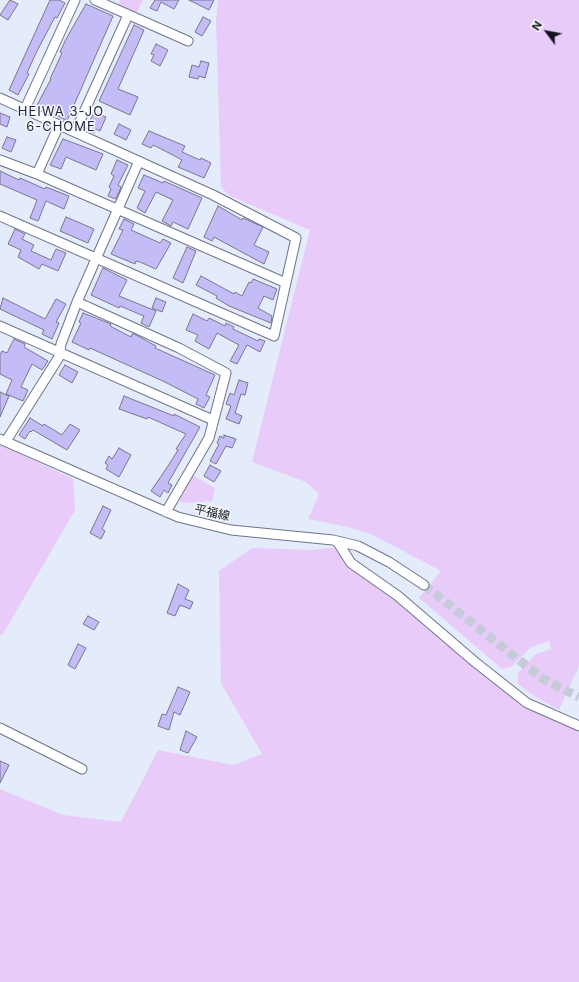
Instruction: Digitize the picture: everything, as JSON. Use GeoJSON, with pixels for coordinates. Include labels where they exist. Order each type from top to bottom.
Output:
{"type":"FeatureCollection","features":[{"type":"Feature","properties":{"kind":"street"},"geometry":{"type":"LineString","coordinates":[[25,109],[75,0]]}},
{"type":"Feature","properties":{"kind":"street"},"geometry":{"type":"LineString","coordinates":[[95,0],[188,41]]}},
{"type":"Feature","properties":{"kind":"street"},"geometry":{"type":"LineString","coordinates":[[75,132],[128,15]]}},
{"type":"Feature","properties":{"kind":"street"},"geometry":{"type":"LineString","coordinates":[[0,98],[213,195],[296,238],[274,336],[0,216]]}},
{"type":"Feature","properties":{"kind":"street"},"geometry":{"type":"LineString","coordinates":[[37,174],[59,125]]}},
{"type":"Feature","properties":{"kind":"street"},"geometry":{"type":"LineString","coordinates":[[0,160],[37,174],[286,283]]}},
{"type":"Feature","properties":{"kind":"street"},"geometry":{"type":"LineString","coordinates":[[3,440],[59,357],[77,302],[139,161]]}},
{"type":"Feature","properties":{"kind":"street"},"geometry":{"type":"LineString","coordinates":[[77,302],[179,348],[226,373],[209,438],[166,512]]}},
{"type":"Feature","properties":{"kind":"street"},"geometry":{"type":"LineString","coordinates":[[0,326],[213,420]]}},
{"type":"Feature","properties":{"kind":"street","name":"平福線"},"geometry":{"type":"LineString","coordinates":[[3,440],[178,518],[231,530],[337,541],[358,546],[389,562],[424,585]]}},
{"type":"Feature","properties":{"kind":"street"},"geometry":{"type":"LineString","coordinates":[[337,541],[351,563],[398,596],[475,662],[528,703],[579,726]]}},
{"type":"Feature","properties":{"kind":"street"},"geometry":{"type":"LineString","coordinates":[[0,728],[82,768]]}},
{"type":"Feature","properties":{"kind":"shaded area"},"geometry":{"type":"Polygon","coordinates":[[[120,0],[143,0],[136,14],[118,5],[120,0]]]}},
{"type":"Feature","properties":{"kind":"shaded area"},"geometry":{"type":"Polygon","coordinates":[[[218,0],[579,0],[579,666],[559,710],[534,696],[518,684],[518,673],[536,654],[551,649],[549,641],[530,648],[511,667],[502,669],[419,598],[441,571],[371,534],[348,527],[308,519],[319,494],[306,482],[252,462],[310,230],[228,195],[221,186],[216,21],[218,0]]]}},
{"type":"Feature","properties":{"kind":"shaded area"},"geometry":{"type":"Polygon","coordinates":[[[0,444],[73,479],[75,510],[3,634],[0,635],[0,444]]]}},
{"type":"Feature","properties":{"kind":"shaded area"},"geometry":{"type":"Polygon","coordinates":[[[192,475],[215,488],[212,501],[181,503],[179,497],[192,475]]]}},
{"type":"Feature","properties":{"kind":"shaded area"},"geometry":{"type":"Polygon","coordinates":[[[337,547],[350,565],[527,705],[558,723],[579,731],[579,982],[0,982],[0,789],[63,815],[121,822],[158,750],[233,765],[262,754],[221,683],[219,571],[252,548],[313,550],[337,547]]]}},
{"type":"Feature","properties":{"kind":"building"},"geometry":{"type":"Polygon","coordinates":[[[10,0],[18,4],[8,20],[0,15],[10,0]]]}},
{"type":"Feature","properties":{"kind":"building"},"geometry":{"type":"Polygon","coordinates":[[[50,0],[59,0],[65,3],[57,18],[55,17],[37,51],[27,73],[29,74],[18,95],[9,90],[50,0]]]}},
{"type":"Feature","properties":{"kind":"building"},"geometry":{"type":"Polygon","coordinates":[[[155,0],[179,0],[174,9],[161,2],[157,11],[150,8],[155,0]]]}},
{"type":"Feature","properties":{"kind":"building"},"geometry":{"type":"Polygon","coordinates":[[[189,0],[214,0],[209,10],[189,0]]]}},
{"type":"Feature","properties":{"kind":"building"},"geometry":{"type":"Polygon","coordinates":[[[86,4],[113,16],[67,121],[37,105],[51,79],[62,53],[60,52],[65,41],[86,4]]]}},
{"type":"Feature","properties":{"kind":"building"},"geometry":{"type":"Polygon","coordinates":[[[203,17],[211,21],[202,36],[195,32],[203,17]]]}},
{"type":"Feature","properties":{"kind":"building"},"geometry":{"type":"Polygon","coordinates":[[[134,25],[144,30],[118,89],[138,97],[130,115],[99,101],[134,25]]]}},
{"type":"Feature","properties":{"kind":"building"},"geometry":{"type":"Polygon","coordinates":[[[156,44],[168,50],[160,66],[151,61],[154,55],[151,54],[156,44]]]}},
{"type":"Feature","properties":{"kind":"building"},"geometry":{"type":"Polygon","coordinates":[[[201,61],[209,63],[205,78],[199,76],[198,79],[189,77],[192,65],[199,67],[201,61]]]}},
{"type":"Feature","properties":{"kind":"building"},"geometry":{"type":"Polygon","coordinates":[[[94,112],[106,117],[100,131],[96,129],[94,133],[86,129],[94,112]]]}},
{"type":"Feature","properties":{"kind":"building"},"geometry":{"type":"Polygon","coordinates":[[[0,113],[10,117],[7,127],[0,124],[0,113]]]}},
{"type":"Feature","properties":{"kind":"building"},"geometry":{"type":"Polygon","coordinates":[[[119,124],[131,130],[126,140],[114,134],[119,124]]]}},
{"type":"Feature","properties":{"kind":"building"},"geometry":{"type":"Polygon","coordinates":[[[149,131],[185,146],[182,152],[211,163],[204,178],[178,167],[182,160],[153,145],[151,148],[142,144],[149,131]]]}},
{"type":"Feature","properties":{"kind":"building"},"geometry":{"type":"Polygon","coordinates":[[[7,137],[16,140],[11,152],[2,148],[7,137]]]}},
{"type":"Feature","properties":{"kind":"building"},"geometry":{"type":"Polygon","coordinates":[[[63,139],[103,154],[96,170],[66,157],[61,169],[50,165],[63,139]]]}},
{"type":"Feature","properties":{"kind":"building"},"geometry":{"type":"Polygon","coordinates":[[[117,160],[128,165],[118,185],[121,187],[116,199],[108,196],[111,189],[109,187],[114,176],[111,174],[117,160]]]}},
{"type":"Feature","properties":{"kind":"building"},"geometry":{"type":"Polygon","coordinates":[[[0,171],[19,180],[20,178],[45,189],[46,187],[69,196],[64,209],[46,201],[38,221],[30,218],[37,200],[0,184],[0,171]]]}},
{"type":"Feature","properties":{"kind":"building"},"geometry":{"type":"Polygon","coordinates":[[[144,175],[163,183],[164,181],[202,198],[188,229],[173,222],[171,226],[162,221],[173,200],[156,192],[145,213],[137,208],[145,191],[138,188],[144,175]]]}},
{"type":"Feature","properties":{"kind":"building"},"geometry":{"type":"Polygon","coordinates":[[[218,206],[242,220],[243,218],[263,227],[254,245],[269,252],[264,264],[214,237],[212,241],[204,237],[218,206]]]}},
{"type":"Feature","properties":{"kind":"building"},"geometry":{"type":"Polygon","coordinates":[[[66,217],[94,229],[88,243],[60,231],[66,217]]]}},
{"type":"Feature","properties":{"kind":"building"},"geometry":{"type":"Polygon","coordinates":[[[124,219],[134,224],[131,230],[160,243],[163,239],[171,243],[156,269],[136,261],[135,264],[111,254],[123,230],[119,229],[124,219]]]}},
{"type":"Feature","properties":{"kind":"building"},"geometry":{"type":"Polygon","coordinates":[[[15,229],[25,234],[22,239],[34,245],[31,251],[51,260],[56,249],[66,253],[58,271],[42,264],[39,269],[18,257],[21,250],[8,244],[15,229]]]}},
{"type":"Feature","properties":{"kind":"building"},"geometry":{"type":"Polygon","coordinates":[[[187,247],[196,251],[183,283],[173,278],[187,247]]]}},
{"type":"Feature","properties":{"kind":"building"},"geometry":{"type":"Polygon","coordinates":[[[103,268],[127,280],[119,296],[156,311],[149,327],[141,323],[144,316],[120,306],[119,308],[91,295],[103,268]]]}},
{"type":"Feature","properties":{"kind":"building"},"geometry":{"type":"Polygon","coordinates":[[[201,276],[234,294],[235,292],[242,296],[249,282],[251,283],[253,279],[277,289],[273,300],[264,296],[258,308],[272,316],[271,323],[229,306],[216,298],[217,296],[196,285],[201,276]]]}},
{"type":"Feature","properties":{"kind":"building"},"geometry":{"type":"Polygon","coordinates":[[[3,298],[45,319],[56,299],[66,304],[56,322],[59,323],[52,339],[42,334],[44,330],[0,309],[3,298]]]}},
{"type":"Feature","properties":{"kind":"building"},"geometry":{"type":"Polygon","coordinates":[[[156,298],[166,302],[162,312],[152,308],[156,298]]]}},
{"type":"Feature","properties":{"kind":"building"},"geometry":{"type":"Polygon","coordinates":[[[83,313],[111,324],[110,326],[131,337],[132,334],[134,334],[156,346],[155,348],[215,375],[206,395],[210,397],[204,408],[196,404],[198,399],[165,382],[90,348],[89,350],[72,342],[81,323],[79,322],[83,313]]]}},
{"type":"Feature","properties":{"kind":"building"},"geometry":{"type":"Polygon","coordinates":[[[193,314],[207,321],[209,318],[225,326],[226,323],[234,327],[233,329],[258,341],[259,339],[265,341],[260,352],[247,345],[237,364],[230,361],[239,345],[217,333],[209,349],[195,341],[198,335],[186,330],[193,314]]]}},
{"type":"Feature","properties":{"kind":"building"},"geometry":{"type":"Polygon","coordinates":[[[14,339],[25,344],[24,347],[48,361],[42,370],[32,364],[21,387],[28,390],[23,401],[6,394],[12,380],[0,374],[0,355],[2,351],[7,353],[14,339]]]}},
{"type":"Feature","properties":{"kind":"building"},"geometry":{"type":"Polygon","coordinates":[[[65,365],[78,372],[72,383],[59,375],[65,365]]]}},
{"type":"Feature","properties":{"kind":"building"},"geometry":{"type":"Polygon","coordinates":[[[239,380],[248,383],[245,395],[241,394],[235,413],[242,416],[239,424],[226,419],[231,406],[226,404],[230,393],[234,395],[239,380]]]}},
{"type":"Feature","properties":{"kind":"building"},"geometry":{"type":"Polygon","coordinates":[[[0,392],[9,396],[0,417],[0,392]]]}},
{"type":"Feature","properties":{"kind":"building"},"geometry":{"type":"Polygon","coordinates":[[[124,396],[174,416],[174,414],[200,427],[168,483],[172,485],[168,493],[164,490],[160,497],[151,491],[178,450],[176,449],[186,434],[148,417],[147,419],[119,409],[124,396]]]}},
{"type":"Feature","properties":{"kind":"building"},"geometry":{"type":"Polygon","coordinates":[[[30,418],[43,426],[44,424],[62,435],[70,424],[80,430],[67,450],[33,430],[31,432],[30,431],[25,439],[19,435],[30,418]]]}},
{"type":"Feature","properties":{"kind":"building"},"geometry":{"type":"Polygon","coordinates":[[[224,435],[236,439],[232,448],[226,446],[216,464],[210,461],[219,444],[217,443],[220,436],[224,438],[224,435]]]}},
{"type":"Feature","properties":{"kind":"building"},"geometry":{"type":"Polygon","coordinates":[[[119,448],[131,455],[119,477],[106,469],[108,465],[105,463],[109,456],[112,459],[119,448]]]}},
{"type":"Feature","properties":{"kind":"building"},"geometry":{"type":"Polygon","coordinates":[[[210,465],[221,471],[214,482],[204,476],[210,465]]]}},
{"type":"Feature","properties":{"kind":"building"},"geometry":{"type":"Polygon","coordinates":[[[103,506],[111,510],[102,529],[105,531],[101,539],[90,533],[103,506]]]}},
{"type":"Feature","properties":{"kind":"building"},"geometry":{"type":"Polygon","coordinates":[[[178,584],[189,590],[185,599],[193,602],[190,609],[180,605],[175,616],[167,613],[178,584]]]}},
{"type":"Feature","properties":{"kind":"building"},"geometry":{"type":"Polygon","coordinates":[[[88,616],[99,622],[94,630],[83,624],[88,616]]]}},
{"type":"Feature","properties":{"kind":"building"},"geometry":{"type":"Polygon","coordinates":[[[78,644],[86,648],[75,669],[68,665],[78,644]]]}},
{"type":"Feature","properties":{"kind":"building"},"geometry":{"type":"Polygon","coordinates":[[[178,687],[190,692],[180,715],[174,712],[169,730],[158,726],[162,714],[166,715],[178,687]]]}},
{"type":"Feature","properties":{"kind":"building"},"geometry":{"type":"Polygon","coordinates":[[[186,731],[197,737],[188,753],[180,750],[186,731]]]}},
{"type":"Feature","properties":{"kind":"building"},"geometry":{"type":"Polygon","coordinates":[[[0,761],[9,765],[0,783],[0,761]]]}},
{"type":"Feature","properties":{"kind":"tunnel"},"geometry":{"type":"LineString","coordinates":[[424,585],[543,679],[579,697]]}},
{"type":"Feature","properties":{"kind":"district","name":"HEIWA 3-JO 6-CHOME"},"geometry":{"type":"Point","coordinates":[61,120]}}]}
